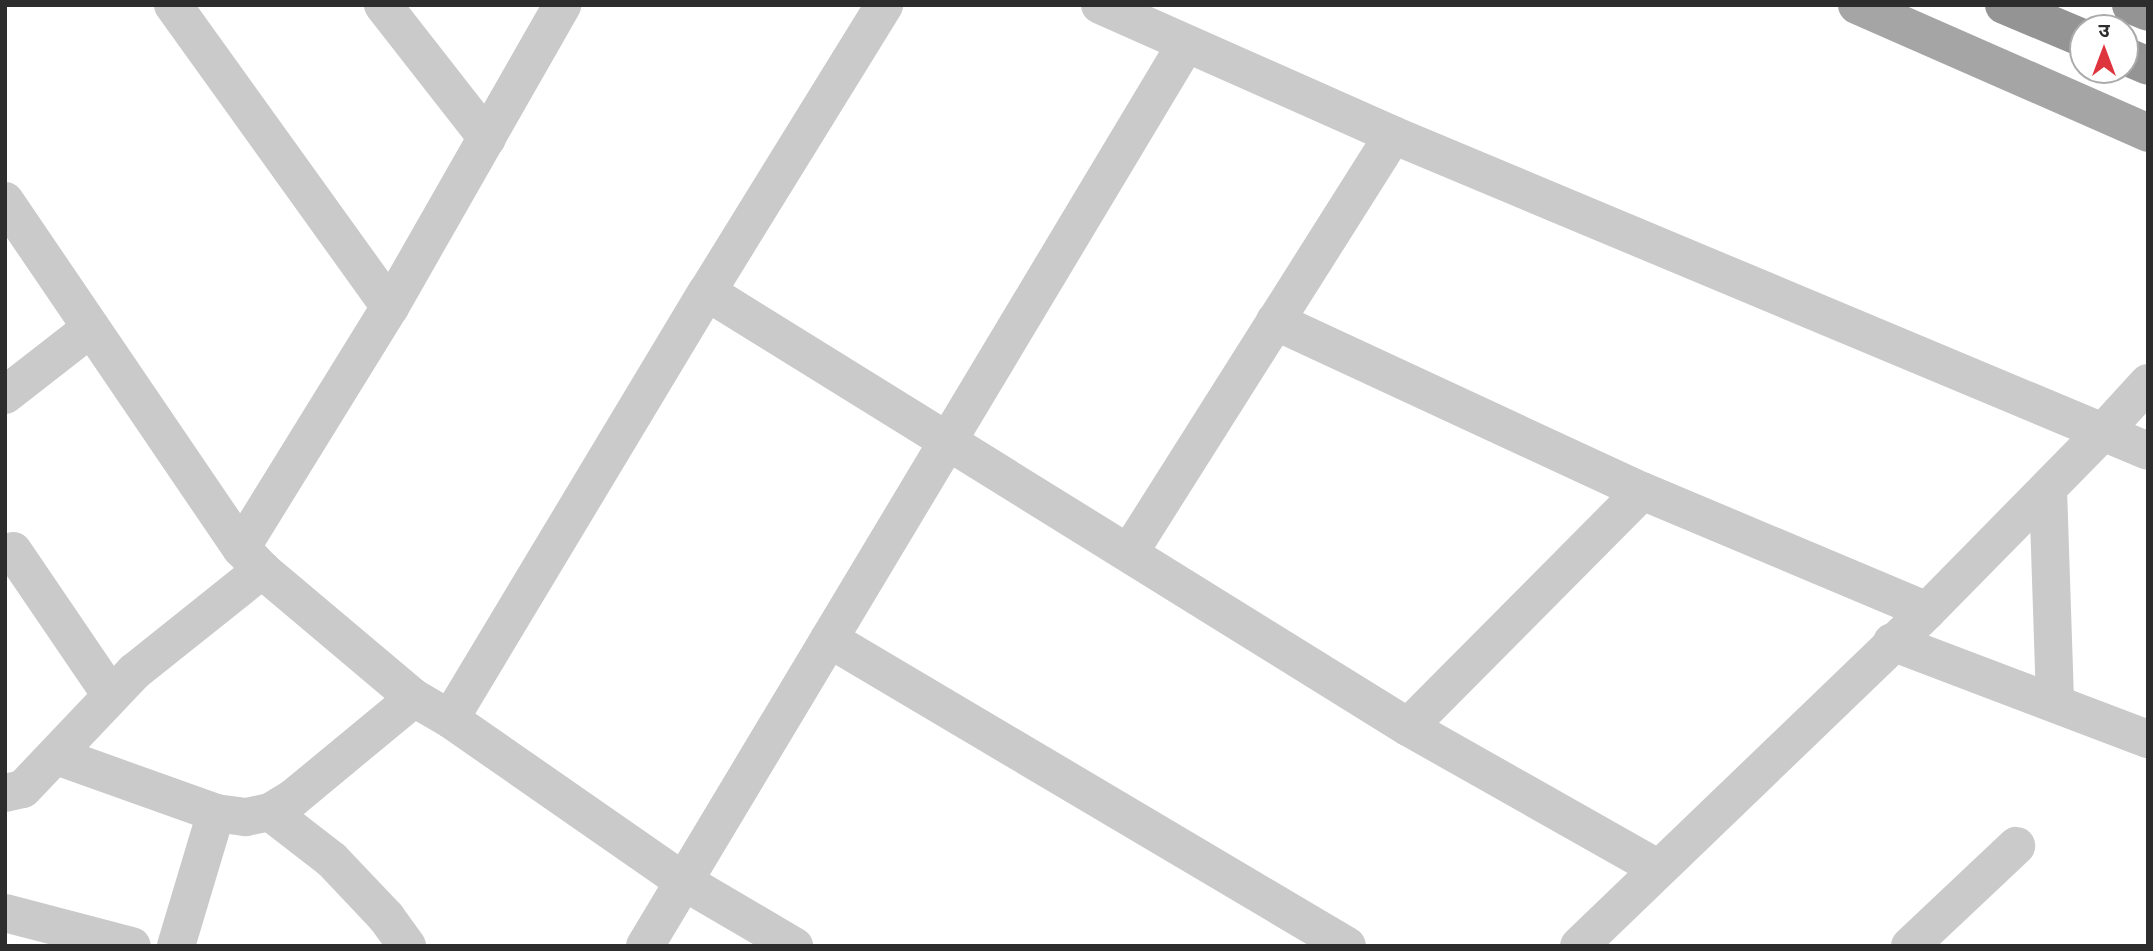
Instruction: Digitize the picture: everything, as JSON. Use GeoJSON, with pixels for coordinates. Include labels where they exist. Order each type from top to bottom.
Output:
{"type":"FeatureCollection","features":[{"type":"Feature","properties":{"kind":"highway"},"geometry":{"type":"LineString","coordinates":[[2004,5],[2069,32]]}},
{"type":"Feature","properties":{"kind":"highway"},"geometry":{"type":"LineString","coordinates":[[2131,5],[2148,12]]}},
{"type":"Feature","properties":{"kind":"main road"},"geometry":{"type":"LineString","coordinates":[[1857,5],[2148,133]]}},
{"type":"Feature","properties":{"kind":"street"},"geometry":{"type":"LineString","coordinates":[[173,5],[390,307]]}},
{"type":"Feature","properties":{"kind":"street"},"geometry":{"type":"LineString","coordinates":[[383,5],[487,138]]}},
{"type":"Feature","properties":{"kind":"street"},"geometry":{"type":"LineString","coordinates":[[5,793],[23,789],[57,756],[111,695],[252,559],[390,307],[562,5]]}},
{"type":"Feature","properties":{"kind":"street"},"geometry":{"type":"LineString","coordinates":[[450,719],[707,292],[884,5]]}},
{"type":"Feature","properties":{"kind":"street"},"geometry":{"type":"LineString","coordinates":[[1100,5],[1393,135],[2148,450]]}},
{"type":"Feature","properties":{"kind":"street"},"geometry":{"type":"LineString","coordinates":[[645,946],[1186,44]]}},
{"type":"Feature","properties":{"kind":"street"},"geometry":{"type":"LineString","coordinates":[[1129,553],[1393,135]]}},
{"type":"Feature","properties":{"kind":"street"},"geometry":{"type":"LineString","coordinates":[[5,201],[90,328],[252,559],[414,698],[450,719],[683,881],[794,946]]}},
{"type":"Feature","properties":{"kind":"street"},"geometry":{"type":"LineString","coordinates":[[707,292],[948,439],[1408,727],[1657,868]]}},
{"type":"Feature","properties":{"kind":"street"},"geometry":{"type":"LineString","coordinates":[[1275,321],[1642,491],[1927,611]]}},
{"type":"Feature","properties":{"kind":"street"},"geometry":{"type":"LineString","coordinates":[[5,395],[90,328]]}},
{"type":"Feature","properties":{"kind":"street"},"geometry":{"type":"LineString","coordinates":[[1580,946],[1657,868],[1927,611],[2104,432],[2148,383]]}},
{"type":"Feature","properties":{"kind":"street"},"geometry":{"type":"LineString","coordinates":[[2048,489],[2055,704]]}},
{"type":"Feature","properties":{"kind":"street"},"geometry":{"type":"LineString","coordinates":[[1408,727],[1642,491]]}},
{"type":"Feature","properties":{"kind":"street"},"geometry":{"type":"LineString","coordinates":[[13,551],[111,695]]}},
{"type":"Feature","properties":{"kind":"street"},"geometry":{"type":"LineString","coordinates":[[828,639],[1347,946]]}},
{"type":"Feature","properties":{"kind":"street"},"geometry":{"type":"LineString","coordinates":[[1892,642],[2148,738]]}},
{"type":"Feature","properties":{"kind":"street"},"geometry":{"type":"LineString","coordinates":[[57,756],[216,813],[246,817],[270,812],[292,799],[414,698]]}},
{"type":"Feature","properties":{"kind":"street"},"geometry":{"type":"LineString","coordinates":[[270,812],[332,860],[386,917],[407,946]]}},
{"type":"Feature","properties":{"kind":"street"},"geometry":{"type":"LineString","coordinates":[[176,946],[216,813]]}},
{"type":"Feature","properties":{"kind":"street"},"geometry":{"type":"LineString","coordinates":[[1910,946],[2017,846]]}},
{"type":"Feature","properties":{"kind":"street"},"geometry":{"type":"LineString","coordinates":[[5,913],[132,946]]}}]}
